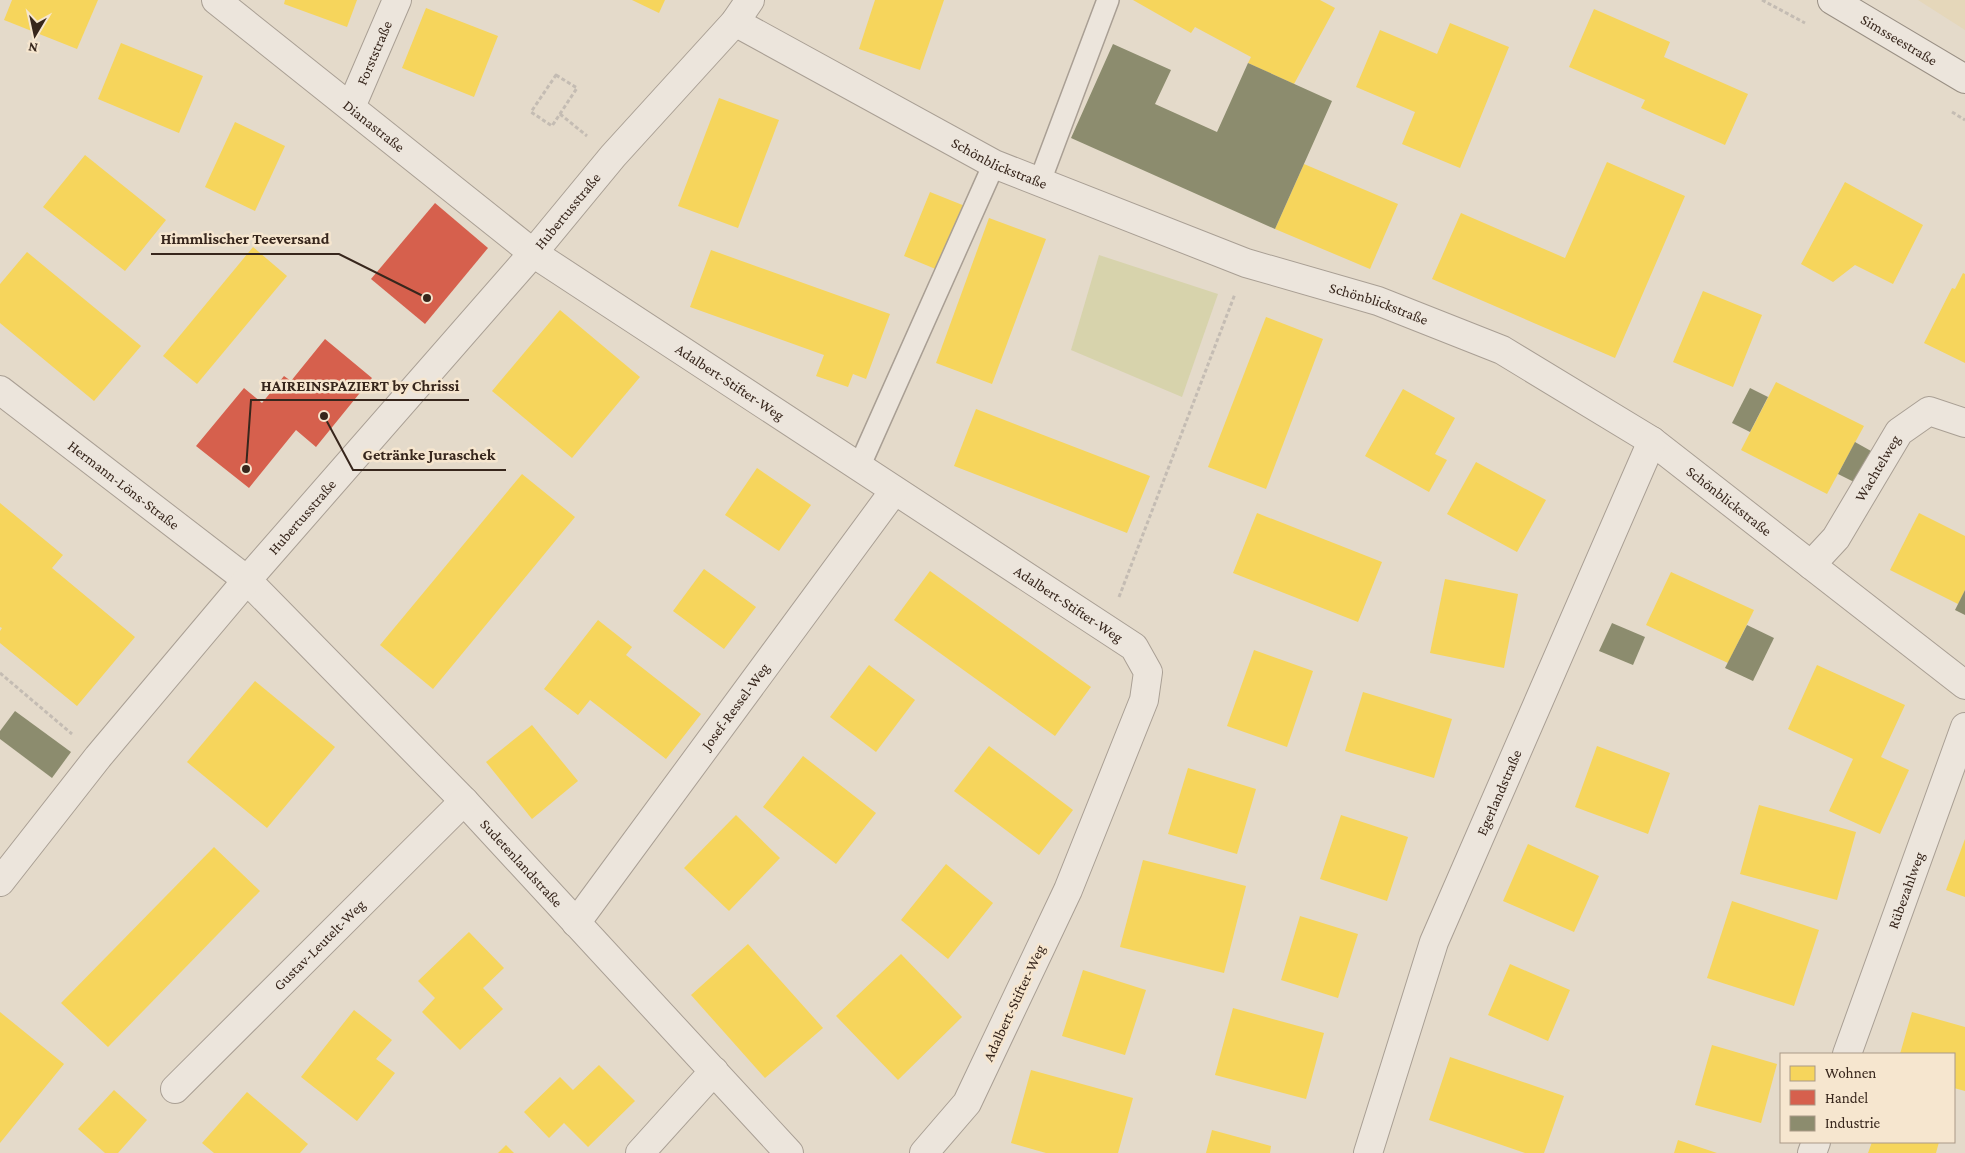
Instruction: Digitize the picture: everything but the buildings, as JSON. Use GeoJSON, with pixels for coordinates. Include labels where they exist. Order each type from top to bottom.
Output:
{"type":"FeatureCollection","features":[{"type":"Feature","properties":{"kind":"street","name":"Dianastraße"},"geometry":{"type":"LineString","coordinates":[[216,0],[533,253]]}},
{"type":"Feature","properties":{"kind":"street","name":"Forststraße"},"geometry":{"type":"LineString","coordinates":[[352,107],[397,0]]}},
{"type":"Feature","properties":{"kind":"street","name":"Hubertusstraße"},"geometry":{"type":"LineString","coordinates":[[0,882],[98,757],[247,580],[533,253],[613,156],[735,22],[750,0]]}},
{"type":"Feature","properties":{"kind":"street","name":"Simsseestraße"},"geometry":{"type":"LineString","coordinates":[[1832,0],[1965,79]]}},
{"type":"Feature","properties":{"kind":"street","name":"Schönblickstraße"},"geometry":{"type":"LineString","coordinates":[[735,22],[994,164],[1246,263],[1378,301],[1502,350],[1652,441],[1965,685]]}},
{"type":"Feature","properties":{"kind":"street","name":"Adalbert-Stifter-Weg"},"geometry":{"type":"LineString","coordinates":[[533,253],[1134,647],[1148,672],[1144,700],[1068,890],[967,1102],[924,1153]]}},
{"type":"Feature","properties":{"kind":"street","name":"Hermann-Löns-Straße"},"geometry":{"type":"LineString","coordinates":[[0,390],[247,580]]}},
{"type":"Feature","properties":{"kind":"street","name":"Wachtelweg"},"geometry":{"type":"LineString","coordinates":[[1811,565],[1836,538],[1899,432],[1929,411],[1965,423]]}},
{"type":"Feature","properties":{"kind":"street","name":"Egerlandstraße"},"geometry":{"type":"LineString","coordinates":[[1368,1153],[1434,942],[1652,441]]}},
{"type":"Feature","properties":{"kind":"street","name":"Josef-Ressel-Weg"},"geometry":{"type":"LineString","coordinates":[[576,923],[894,491]]}},
{"type":"Feature","properties":{"kind":"street","name":"Sudetenlandstraße"},"geometry":{"type":"LineString","coordinates":[[247,580],[464,801],[789,1153]]}},
{"type":"Feature","properties":{"kind":"street","name":"Rübezahlweg"},"geometry":{"type":"LineString","coordinates":[[1847,1053],[1965,727]]}},
{"type":"Feature","properties":{"kind":"street","name":"Gustav-Leutelt-Weg"},"geometry":{"type":"LineString","coordinates":[[175,1089],[464,801]]}},
{"type":"Feature","properties":{"kind":"street"},"geometry":{"type":"LineString","coordinates":[[640,1153],[714,1072]]}},
{"type":"Feature","properties":{"kind":"lane"},"geometry":{"type":"LineString","coordinates":[[1040,181],[1108,0]]}},
{"type":"Feature","properties":{"kind":"lane"},"geometry":{"type":"LineString","coordinates":[[859,467],[994,164]]}},
{"type":"Feature","properties":{"kind":"path"},"geometry":{"type":"LineString","coordinates":[[556,75],[577,88],[552,126],[531,112],[556,75]]}},
{"type":"Feature","properties":{"kind":"path"},"geometry":{"type":"LineString","coordinates":[[1107,629],[1246,263]]}},
{"type":"Feature","properties":{"kind":"path"},"geometry":{"type":"LineString","coordinates":[[0,673],[98,757]]}},
{"type":"Feature","properties":{"kind":"shaded area"},"geometry":{"type":"Polygon","coordinates":[[[1918,0],[1965,0],[1965,30],[1918,0]]]}},
{"type":"Feature","properties":{"kind":"shaded area"},"geometry":{"type":"Polygon","coordinates":[[[1099,255],[1218,294],[1182,397],[1071,350],[1099,255]]]}},
{"type":"Feature","properties":{"kind":"place","name":"Himmlischer Teeversand"},"geometry":{"type":"Point","coordinates":[427,298]}},
{"type":"Feature","properties":{"kind":"place","name":"Getränke Juraschek"},"geometry":{"type":"Point","coordinates":[324,416]}},
{"type":"Feature","properties":{"kind":"place","name":"HAIREINSPAZIERT by Chrissi"},"geometry":{"type":"Point","coordinates":[246,469]}}]}
